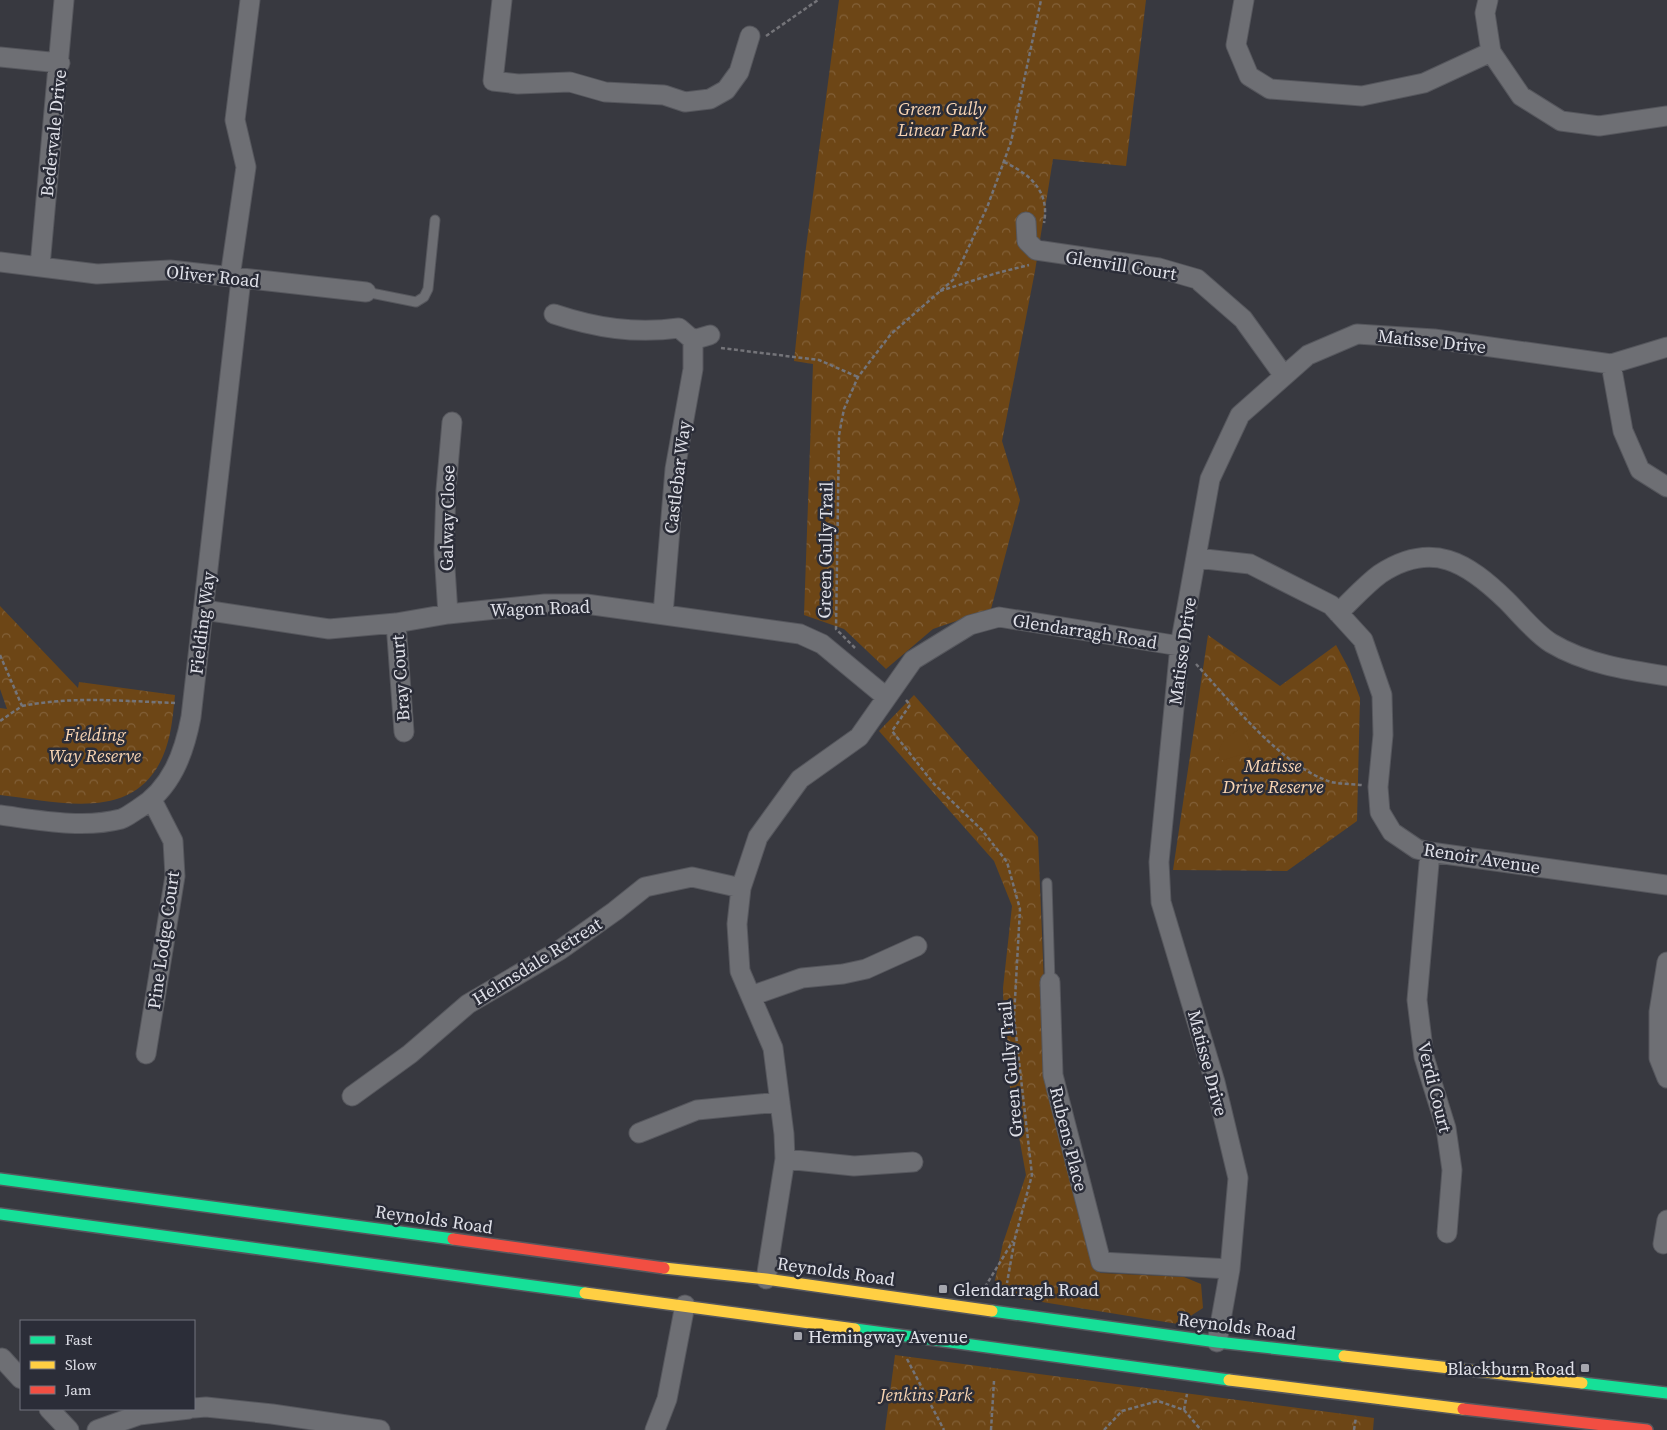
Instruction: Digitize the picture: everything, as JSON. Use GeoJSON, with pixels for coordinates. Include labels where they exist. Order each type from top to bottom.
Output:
{"type":"FeatureCollection","features":[{"type":"Feature","properties":{"kind":"main road","name":"Reynolds Road"},"geometry":{"type":"LineString","coordinates":[[0,1179],[688,1275],[766,1279],[1216,1346],[1667,1393]]}},
{"type":"Feature","properties":{"kind":"main road"},"geometry":{"type":"LineString","coordinates":[[0,1214],[685,1300],[1213,1372],[1359,1397],[1647,1430]]}},
{"type":"Feature","properties":{"kind":"street","name":"Bedervale Drive"},"geometry":{"type":"LineString","coordinates":[[40,266],[60,63],[64,0]]}},
{"type":"Feature","properties":{"kind":"street","name":"Fielding Way"},"geometry":{"type":"LineString","coordinates":[[0,815],[73,824],[122,819],[152,800],[178,765],[186,743],[193,704],[204,610],[246,167],[235,120],[250,0]]}},
{"type":"Feature","properties":{"kind":"street"},"geometry":{"type":"LineString","coordinates":[[502,0],[493,81],[518,84],[570,82],[605,92],[664,95],[685,102],[710,100],[726,90],[739,72],[748,43]]}},
{"type":"Feature","properties":{"kind":"street"},"geometry":{"type":"LineString","coordinates":[[1244,0],[1236,45],[1249,76],[1270,89],[1362,96],[1424,83],[1491,52]]}},
{"type":"Feature","properties":{"kind":"street"},"geometry":{"type":"LineString","coordinates":[[1488,0],[1485,13],[1491,52],[1521,96],[1561,121],[1599,126],[1667,116]]}},
{"type":"Feature","properties":{"kind":"street"},"geometry":{"type":"LineString","coordinates":[[0,57],[60,63]]}},
{"type":"Feature","properties":{"kind":"street","name":"Glenvill Court"},"geometry":{"type":"LineString","coordinates":[[1034,225],[1027,242],[1036,250],[1159,268],[1197,279],[1244,319],[1284,376]]}},
{"type":"Feature","properties":{"kind":"street","name":"Oliver Road"},"geometry":{"type":"LineString","coordinates":[[0,264],[40,266],[97,274],[170,270],[366,292]]}},
{"type":"Feature","properties":{"kind":"street"},"geometry":{"type":"LineString","coordinates":[[554,314],[587,325],[649,332],[679,328],[702,338]]}},
{"type":"Feature","properties":{"kind":"street","name":"Matisse Drive"},"geometry":{"type":"LineString","coordinates":[[1216,1346],[1230,1269],[1238,1178],[1215,1082],[1161,902],[1159,862],[1180,646],[1210,479],[1240,415],[1308,355],[1357,334],[1434,339],[1611,364],[1667,347]]}},
{"type":"Feature","properties":{"kind":"street","name":"Castlebar Way"},"geometry":{"type":"LineString","coordinates":[[663,614],[675,469],[692,369],[702,338]]}},
{"type":"Feature","properties":{"kind":"street"},"geometry":{"type":"LineString","coordinates":[[1611,364],[1623,430],[1640,470],[1667,487]]}},
{"type":"Feature","properties":{"kind":"street","name":"Galway Close"},"geometry":{"type":"LineString","coordinates":[[448,614],[444,552],[446,490],[452,422]]}},
{"type":"Feature","properties":{"kind":"street","name":"Renoir Avenue"},"geometry":{"type":"LineString","coordinates":[[1196,558],[1250,564],[1331,605],[1363,640],[1382,695],[1383,735],[1378,787],[1380,812],[1392,832],[1417,849],[1430,852],[1667,885]]}},
{"type":"Feature","properties":{"kind":"street"},"geometry":{"type":"LineString","coordinates":[[1338,613],[1379,575],[1411,558],[1441,558],[1464,565],[1487,581],[1550,642],[1605,667],[1667,676]]}},
{"type":"Feature","properties":{"kind":"street","name":"Wagon Road"},"geometry":{"type":"LineString","coordinates":[[204,610],[329,629],[396,623],[448,614],[545,604],[586,604],[800,634],[822,644],[890,691]]}},
{"type":"Feature","properties":{"kind":"street","name":"Glendarragh Road"},"geometry":{"type":"LineString","coordinates":[[766,1279],[785,1159],[774,1048],[740,971],[737,924],[741,888],[758,837],[800,779],[859,737],[913,660],[970,625],[999,617],[1180,646]]}},
{"type":"Feature","properties":{"kind":"street","name":"Bray Court"},"geometry":{"type":"LineString","coordinates":[[396,623],[404,732]]}},
{"type":"Feature","properties":{"kind":"street","name":"Pine Lodge Court"},"geometry":{"type":"LineString","coordinates":[[146,1054],[175,876],[173,841],[152,800]]}},
{"type":"Feature","properties":{"kind":"street","name":"Verdi Court"},"geometry":{"type":"LineString","coordinates":[[1430,852],[1417,1000],[1424,1057],[1446,1128],[1451,1161],[1447,1233]]}},
{"type":"Feature","properties":{"kind":"street","name":"Helmsdale Retreat"},"geometry":{"type":"LineString","coordinates":[[352,1096],[410,1054],[468,1004],[560,950],[645,887],[692,878],[741,888]]}},
{"type":"Feature","properties":{"kind":"street"},"geometry":{"type":"LineString","coordinates":[[751,996],[802,978],[844,974],[866,969],[917,946]]}},
{"type":"Feature","properties":{"kind":"street"},"geometry":{"type":"LineString","coordinates":[[1667,962],[1659,1012],[1659,1058],[1667,1078]]}},
{"type":"Feature","properties":{"kind":"street","name":"Rubens Place"},"geometry":{"type":"LineString","coordinates":[[1050,982],[1053,1075],[1101,1262],[1230,1269]]}},
{"type":"Feature","properties":{"kind":"street"},"geometry":{"type":"LineString","coordinates":[[639,1133],[697,1110],[780,1102]]}},
{"type":"Feature","properties":{"kind":"street"},"geometry":{"type":"LineString","coordinates":[[785,1159],[854,1166],[913,1162]]}},
{"type":"Feature","properties":{"kind":"street"},"geometry":{"type":"LineString","coordinates":[[1663,1244],[1667,1220]]}},
{"type":"Feature","properties":{"kind":"street"},"geometry":{"type":"LineString","coordinates":[[655,1430],[667,1399],[685,1300]]}},
{"type":"Feature","properties":{"kind":"street"},"geometry":{"type":"LineString","coordinates":[[2,1358],[20,1378]]}},
{"type":"Feature","properties":{"kind":"street"},"geometry":{"type":"LineString","coordinates":[[195,1408],[206,1407],[272,1414],[380,1430]]}},
{"type":"Feature","properties":{"kind":"street"},"geometry":{"type":"LineString","coordinates":[[50,1410],[69,1430]]}},
{"type":"Feature","properties":{"kind":"street"},"geometry":{"type":"LineString","coordinates":[[97,1430],[141,1422],[185,1410]]}},
{"type":"Feature","properties":{"kind":"lane"},"geometry":{"type":"LineString","coordinates":[[366,292],[416,302],[424,297],[428,289],[435,220]]}},
{"type":"Feature","properties":{"kind":"lane","name":"Rubens Place"},"geometry":{"type":"LineString","coordinates":[[1047,883],[1050,982]]}},
{"type":"Feature","properties":{"kind":"path"},"geometry":{"type":"LineString","coordinates":[[748,43],[818,0]]}},
{"type":"Feature","properties":{"kind":"path","name":"Green Gully Trail"},"geometry":{"type":"LineString","coordinates":[[862,654],[836,629],[839,435],[844,409],[858,377],[891,334],[954,279],[988,205],[1004,162],[1041,0]]}},
{"type":"Feature","properties":{"kind":"path"},"geometry":{"type":"LineString","coordinates":[[1004,162],[1019,169],[1033,180],[1042,193],[1045,214],[1034,225]]}},
{"type":"Feature","properties":{"kind":"path"},"geometry":{"type":"LineString","coordinates":[[939,292],[997,273],[1030,265],[1047,253]]}},
{"type":"Feature","properties":{"kind":"path"},"geometry":{"type":"LineString","coordinates":[[702,338],[707,346],[818,360],[858,377]]}},
{"type":"Feature","properties":{"kind":"path"},"geometry":{"type":"LineString","coordinates":[[1180,646],[1256,730],[1293,762],[1331,782],[1378,787]]}},
{"type":"Feature","properties":{"kind":"path"},"geometry":{"type":"LineString","coordinates":[[0,655],[22,706]]}},
{"type":"Feature","properties":{"kind":"path","name":"Green Gully Trail"},"geometry":{"type":"LineString","coordinates":[[890,691],[910,704],[892,731],[934,784],[982,830],[1007,862],[1020,909],[1014,1017],[1032,1175],[1015,1238],[1007,1283]]}},
{"type":"Feature","properties":{"kind":"path"},"geometry":{"type":"LineString","coordinates":[[0,722],[22,706],[53,700],[94,699],[193,704]]}},
{"type":"Feature","properties":{"kind":"path"},"geometry":{"type":"LineString","coordinates":[[908,1359],[944,1430]]}},
{"type":"Feature","properties":{"kind":"path"},"geometry":{"type":"LineString","coordinates":[[991,1430],[994,1381]]}},
{"type":"Feature","properties":{"kind":"path"},"geometry":{"type":"LineString","coordinates":[[1184,1410],[1189,1386]]}},
{"type":"Feature","properties":{"kind":"path"},"geometry":{"type":"LineString","coordinates":[[1104,1430],[1122,1411],[1158,1401],[1184,1410],[1202,1430]]}},
{"type":"Feature","properties":{"kind":"green space","name":"Green Gully Linear Park"},"geometry":{"type":"Polygon","coordinates":[[[839,0],[1146,0],[1126,166],[1053,159],[1035,271],[1002,441],[1020,500],[991,609],[933,629],[886,669],[844,629],[804,615],[813,364],[794,361],[805,255],[839,0]]]}},
{"type":"Feature","properties":{"kind":"green space","name":"Fielding Way Reserve"},"geometry":{"type":"Polygon","coordinates":[[[0,606],[78,688],[79,682],[175,695],[171,729],[166,748],[154,772],[138,789],[118,799],[96,803],[72,804],[0,795],[0,708],[7,709],[0,689],[0,606]]]}},
{"type":"Feature","properties":{"kind":"green space","name":"Matisse Drive Reserve"},"geometry":{"type":"Polygon","coordinates":[[[1208,635],[1280,686],[1336,645],[1349,669],[1360,698],[1357,821],[1287,871],[1173,870],[1208,635]]]}},
{"type":"Feature","properties":{"kind":"green space"},"geometry":{"type":"Polygon","coordinates":[[[914,695],[1038,837],[1048,1081],[1100,1273],[1184,1277],[1201,1284],[1203,1308],[1178,1324],[992,1294],[1003,1243],[1026,1175],[1005,1060],[1003,988],[1012,906],[994,861],[879,731],[914,695]]]}},
{"type":"Feature","properties":{"kind":"green space"},"geometry":{"type":"Polygon","coordinates":[[[1242,727],[1250,752],[1220,761],[1219,749],[1221,745],[1228,737],[1242,727]]]}},
{"type":"Feature","properties":{"kind":"green space","name":"Jenkins Park"},"geometry":{"type":"Polygon","coordinates":[[[895,1355],[1374,1418],[1373,1430],[885,1430],[895,1355]]]}},
{"type":"Feature","properties":{"kind":"traffic: fast"},"geometry":{"type":"LineString","coordinates":[[0,1179],[453,1239]]}},
{"type":"Feature","properties":{"kind":"traffic: fast"},"geometry":{"type":"LineString","coordinates":[[0,1214],[585,1293]]}},
{"type":"Feature","properties":{"kind":"traffic: fast"},"geometry":{"type":"LineString","coordinates":[[992,1311],[1217,1342],[1344,1356]]}},
{"type":"Feature","properties":{"kind":"traffic: fast"},"geometry":{"type":"LineString","coordinates":[[855,1329],[1229,1380]]}},
{"type":"Feature","properties":{"kind":"traffic: fast"},"geometry":{"type":"LineString","coordinates":[[1582,1383],[1667,1393]]}},
{"type":"Feature","properties":{"kind":"traffic: slow"},"geometry":{"type":"LineString","coordinates":[[664,1268],[766,1279],[992,1311]]}},
{"type":"Feature","properties":{"kind":"traffic: slow"},"geometry":{"type":"LineString","coordinates":[[585,1293],[855,1329]]}},
{"type":"Feature","properties":{"kind":"traffic: slow"},"geometry":{"type":"LineString","coordinates":[[1344,1356],[1582,1383]]}},
{"type":"Feature","properties":{"kind":"traffic: slow"},"geometry":{"type":"LineString","coordinates":[[1229,1380],[1463,1409]]}},
{"type":"Feature","properties":{"kind":"traffic: jam"},"geometry":{"type":"LineString","coordinates":[[453,1239],[664,1268]]}},
{"type":"Feature","properties":{"kind":"traffic: jam"},"geometry":{"type":"LineString","coordinates":[[1463,1409],[1647,1430]]}},
{"type":"Feature","properties":{"kind":"place","name":"Glendarragh Road"},"geometry":{"type":"Point","coordinates":[943,1289]}},
{"type":"Feature","properties":{"kind":"place","name":"Hemingway Avenue"},"geometry":{"type":"Point","coordinates":[798,1336]}},
{"type":"Feature","properties":{"kind":"place","name":"Blackburn Road"},"geometry":{"type":"Point","coordinates":[1585,1368]}}]}
